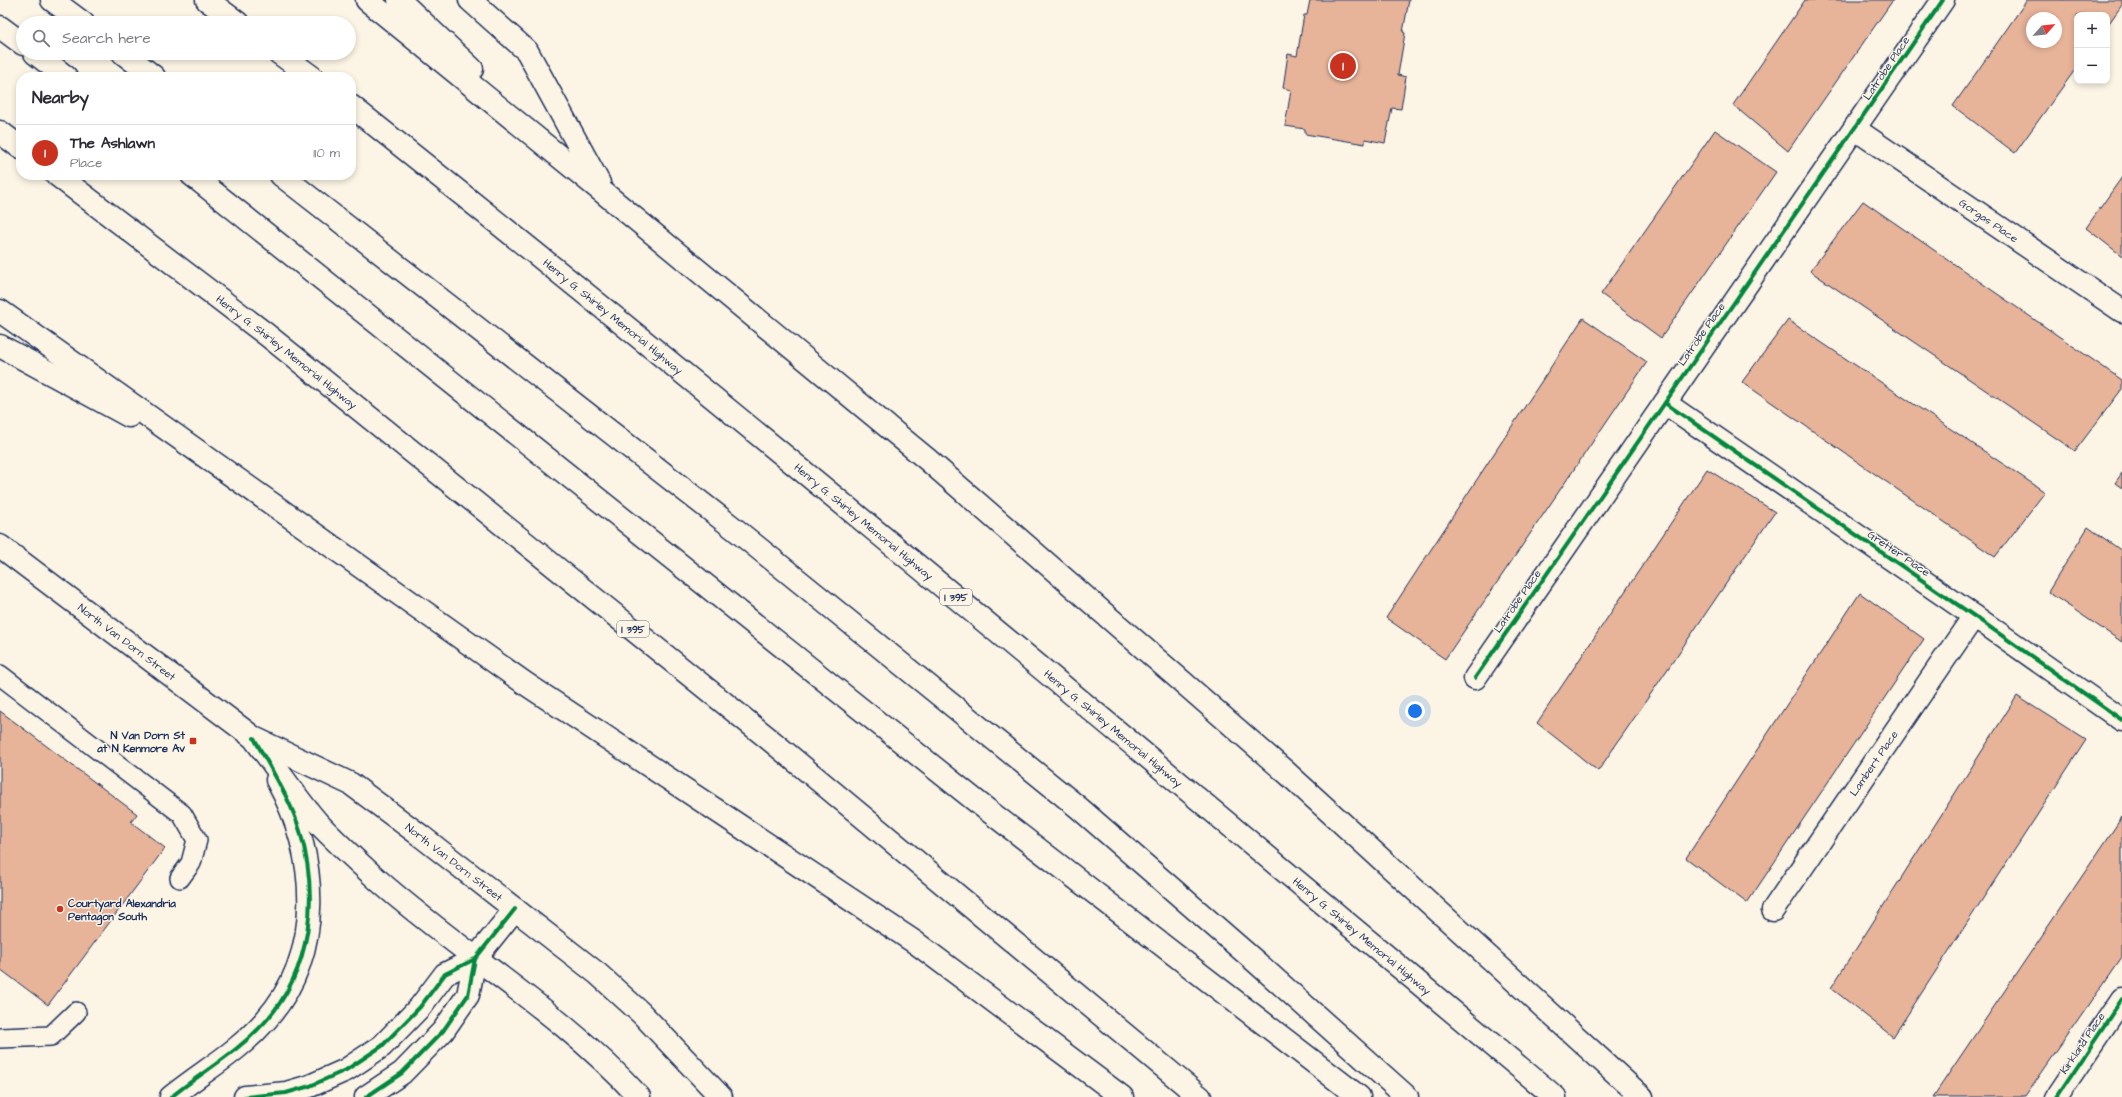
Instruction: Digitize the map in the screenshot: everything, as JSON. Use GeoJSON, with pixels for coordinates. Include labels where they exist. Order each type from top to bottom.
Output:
{"type":"FeatureCollection","features":[{"type":"Feature","properties":{"kind":"main road"},"geometry":{"type":"LineString","coordinates":[[52,0],[74,16]]}},
{"type":"Feature","properties":{"kind":"main road"},"geometry":{"type":"LineString","coordinates":[[207,0],[229,16]]}},
{"type":"Feature","properties":{"kind":"main road"},"geometry":{"type":"LineString","coordinates":[[367,0],[604,192],[928,460],[1287,773],[1642,1097]]}},
{"type":"Feature","properties":{"kind":"main road"},"geometry":{"type":"LineString","coordinates":[[399,0],[604,192]]}},
{"type":"Feature","properties":{"kind":"main road"},"geometry":{"type":"LineString","coordinates":[[470,0],[527,51],[604,192]]}},
{"type":"Feature","properties":{"kind":"main road","name":"Latrobe Place"},"geometry":{"type":"LineString","coordinates":[[1475,678],[1943,0]]}},
{"type":"Feature","properties":{"kind":"main road"},"geometry":{"type":"LineString","coordinates":[[0,26],[16,39]]}},
{"type":"Feature","properties":{"kind":"main road"},"geometry":{"type":"LineString","coordinates":[[43,60],[59,72]]}},
{"type":"Feature","properties":{"kind":"main road"},"geometry":{"type":"LineString","coordinates":[[132,60],[148,72]]}},
{"type":"Feature","properties":{"kind":"main road"},"geometry":{"type":"LineString","coordinates":[[289,60],[305,72]]}},
{"type":"Feature","properties":{"kind":"main road","name":"Henry G. Shirley Memorial Highway"},"geometry":{"type":"LineString","coordinates":[[356,110],[548,262],[1002,635],[1555,1097]]}},
{"type":"Feature","properties":{"kind":"main road","name":"Gorgas Place"},"geometry":{"type":"LineString","coordinates":[[1855,129],[2122,312]]}},
{"type":"Feature","properties":{"kind":"main road"},"geometry":{"type":"LineString","coordinates":[[0,132],[16,144]]}},
{"type":"Feature","properties":{"kind":"main road","name":"Henry G. Shirley Memorial Highway"},"geometry":{"type":"LineString","coordinates":[[63,180],[267,334],[770,739],[1200,1097]]}},
{"type":"Feature","properties":{"kind":"main road"},"geometry":{"type":"LineString","coordinates":[[198,180],[981,805],[1359,1097]]}},
{"type":"Feature","properties":{"kind":"main road"},"geometry":{"type":"LineString","coordinates":[[287,180],[736,530],[1079,808],[1256,962],[1407,1097]]}},
{"type":"Feature","properties":{"kind":"main road"},"geometry":{"type":"LineString","coordinates":[[0,311],[526,684],[916,943],[1122,1097]]}},
{"type":"Feature","properties":{"kind":"main road"},"geometry":{"type":"LineString","coordinates":[[0,346],[222,467]]}},
{"type":"Feature","properties":{"kind":"main road","name":"Gretter Place"},"geometry":{"type":"LineString","coordinates":[[1664,403],[1974,616],[2122,720]]}},
{"type":"Feature","properties":{"kind":"main road","name":"North Van Dorn Street"},"geometry":{"type":"LineString","coordinates":[[0,546],[254,738],[351,784],[515,909],[598,974],[642,1013],[721,1097]]}},
{"type":"Feature","properties":{"kind":"main road","name":"Lambert Place"},"geometry":{"type":"LineString","coordinates":[[1773,910],[1974,616]]}},
{"type":"Feature","properties":{"kind":"main road"},"geometry":{"type":"LineString","coordinates":[[171,1097],[195,1077],[219,1064],[265,1022],[278,1006],[293,982],[307,941],[310,892],[300,830],[288,800],[254,738]]}},
{"type":"Feature","properties":{"kind":"main road","name":"North Van Dorn Street"},"geometry":{"type":"LineString","coordinates":[[254,738],[318,822],[379,881],[475,959],[524,994],[580,1039],[639,1097]]}},
{"type":"Feature","properties":{"kind":"main road"},"geometry":{"type":"LineString","coordinates":[[245,1097],[286,1093],[310,1086],[346,1070],[382,1046],[420,1007],[446,974],[475,959],[515,909]]}},
{"type":"Feature","properties":{"kind":"main road"},"geometry":{"type":"LineString","coordinates":[[366,1097],[402,1072],[444,1030],[468,995],[475,959]]}},
{"type":"Feature","properties":{"kind":"main road","name":"Kirkland Place"},"geometry":{"type":"LineString","coordinates":[[2056,1097],[2122,999]]}},
{"type":"Feature","properties":{"kind":"lane"},"geometry":{"type":"LineString","coordinates":[[0,675],[182,814],[197,840],[191,863],[180,878]]}},
{"type":"Feature","properties":{"kind":"lane"},"geometry":{"type":"LineString","coordinates":[[0,1038],[51,1036],[76,1012]]}},
{"type":"Feature","properties":{"kind":"building"},"geometry":{"type":"Polygon","coordinates":[[[1310,0],[1409,0],[1403,32],[1405,33],[1398,75],[1406,77],[1401,109],[1392,108],[1385,143],[1365,139],[1365,144],[1305,134],[1305,129],[1285,126],[1291,90],[1283,88],[1288,54],[1297,56],[1304,15],[1307,15],[1310,0]]]}},
{"type":"Feature","properties":{"kind":"building"},"geometry":{"type":"Polygon","coordinates":[[[1805,0],[1893,0],[1788,151],[1733,105],[1805,0]]]}},
{"type":"Feature","properties":{"kind":"building"},"geometry":{"type":"Polygon","coordinates":[[[2027,0],[2122,0],[2122,5],[2110,22],[2110,12],[2074,12],[2074,71],[2015,153],[1953,106],[2027,0]]]}},
{"type":"Feature","properties":{"kind":"building"},"geometry":{"type":"Polygon","coordinates":[[[1715,130],[1776,172],[1661,338],[1601,294],[1715,130]]]}},
{"type":"Feature","properties":{"kind":"building"},"geometry":{"type":"Polygon","coordinates":[[[2122,177],[2122,256],[2086,228],[2122,177]]]}},
{"type":"Feature","properties":{"kind":"building"},"geometry":{"type":"Polygon","coordinates":[[[1863,201],[2122,380],[2122,389],[2075,451],[1810,271],[1863,201]]]}},
{"type":"Feature","properties":{"kind":"building"},"geometry":{"type":"Polygon","coordinates":[[[1583,318],[1647,362],[1445,659],[1386,618],[1583,318]]]}},
{"type":"Feature","properties":{"kind":"building"},"geometry":{"type":"Polygon","coordinates":[[[1788,320],[2045,492],[1995,557],[1742,382],[1788,320]]]}},
{"type":"Feature","properties":{"kind":"building"},"geometry":{"type":"Polygon","coordinates":[[[1707,469],[1775,512],[1598,771],[1537,723],[1707,469]]]}},
{"type":"Feature","properties":{"kind":"building"},"geometry":{"type":"Polygon","coordinates":[[[2122,473],[2122,488],[2115,483],[2122,473]]]}},
{"type":"Feature","properties":{"kind":"building"},"geometry":{"type":"Polygon","coordinates":[[[2088,527],[2122,551],[2122,642],[2048,592],[2088,527]]]}},
{"type":"Feature","properties":{"kind":"building"},"geometry":{"type":"Polygon","coordinates":[[[1860,593],[1924,639],[1747,903],[1686,858],[1860,593]]]}},
{"type":"Feature","properties":{"kind":"building"},"geometry":{"type":"Polygon","coordinates":[[[2017,696],[2086,740],[1893,1037],[1831,988],[2017,696]]]}},
{"type":"Feature","properties":{"kind":"building","name":"Courtyard Alexandria Pentagon South"},"geometry":{"type":"Polygon","coordinates":[[[0,711],[137,814],[131,822],[165,848],[48,1005],[0,969],[0,711]]]}},
{"type":"Feature","properties":{"kind":"building"},"geometry":{"type":"Polygon","coordinates":[[[2122,817],[2122,957],[2025,1097],[1933,1097],[2122,817]]]}},
{"type":"Feature","properties":{"kind":"cycle path"},"geometry":{"type":"LineString","coordinates":[[1475,678],[1943,0]]}},
{"type":"Feature","properties":{"kind":"cycle path"},"geometry":{"type":"LineString","coordinates":[[1665,403],[2122,720]]}},
{"type":"Feature","properties":{"kind":"cycle path"},"geometry":{"type":"LineString","coordinates":[[171,1097],[243,1043],[265,1022],[281,1002],[293,979],[302,956],[310,906],[306,856],[300,831],[291,807],[254,738]]}},
{"type":"Feature","properties":{"kind":"cycle path"},"geometry":{"type":"LineString","coordinates":[[245,1097],[286,1093],[310,1086],[346,1070],[382,1046],[420,1007],[445,974],[475,959],[515,909]]}},
{"type":"Feature","properties":{"kind":"cycle path"},"geometry":{"type":"LineString","coordinates":[[366,1097],[402,1073],[443,1031],[468,995],[475,959]]}},
{"type":"Feature","properties":{"kind":"cycle path"},"geometry":{"type":"LineString","coordinates":[[2056,1097],[2122,999]]}},
{"type":"Feature","properties":{"kind":"place","name":"The Ashlawn"},"geometry":{"type":"Point","coordinates":[1343,66]}},
{"type":"Feature","properties":{"kind":"place","name":"N Van Dorn St at N Kenmore Av"},"geometry":{"type":"Point","coordinates":[193,741]}},
{"type":"Feature","properties":{"kind":"place","name":"Courtyard Alexandria Pentagon South"},"geometry":{"type":"Point","coordinates":[60,909]}}]}
